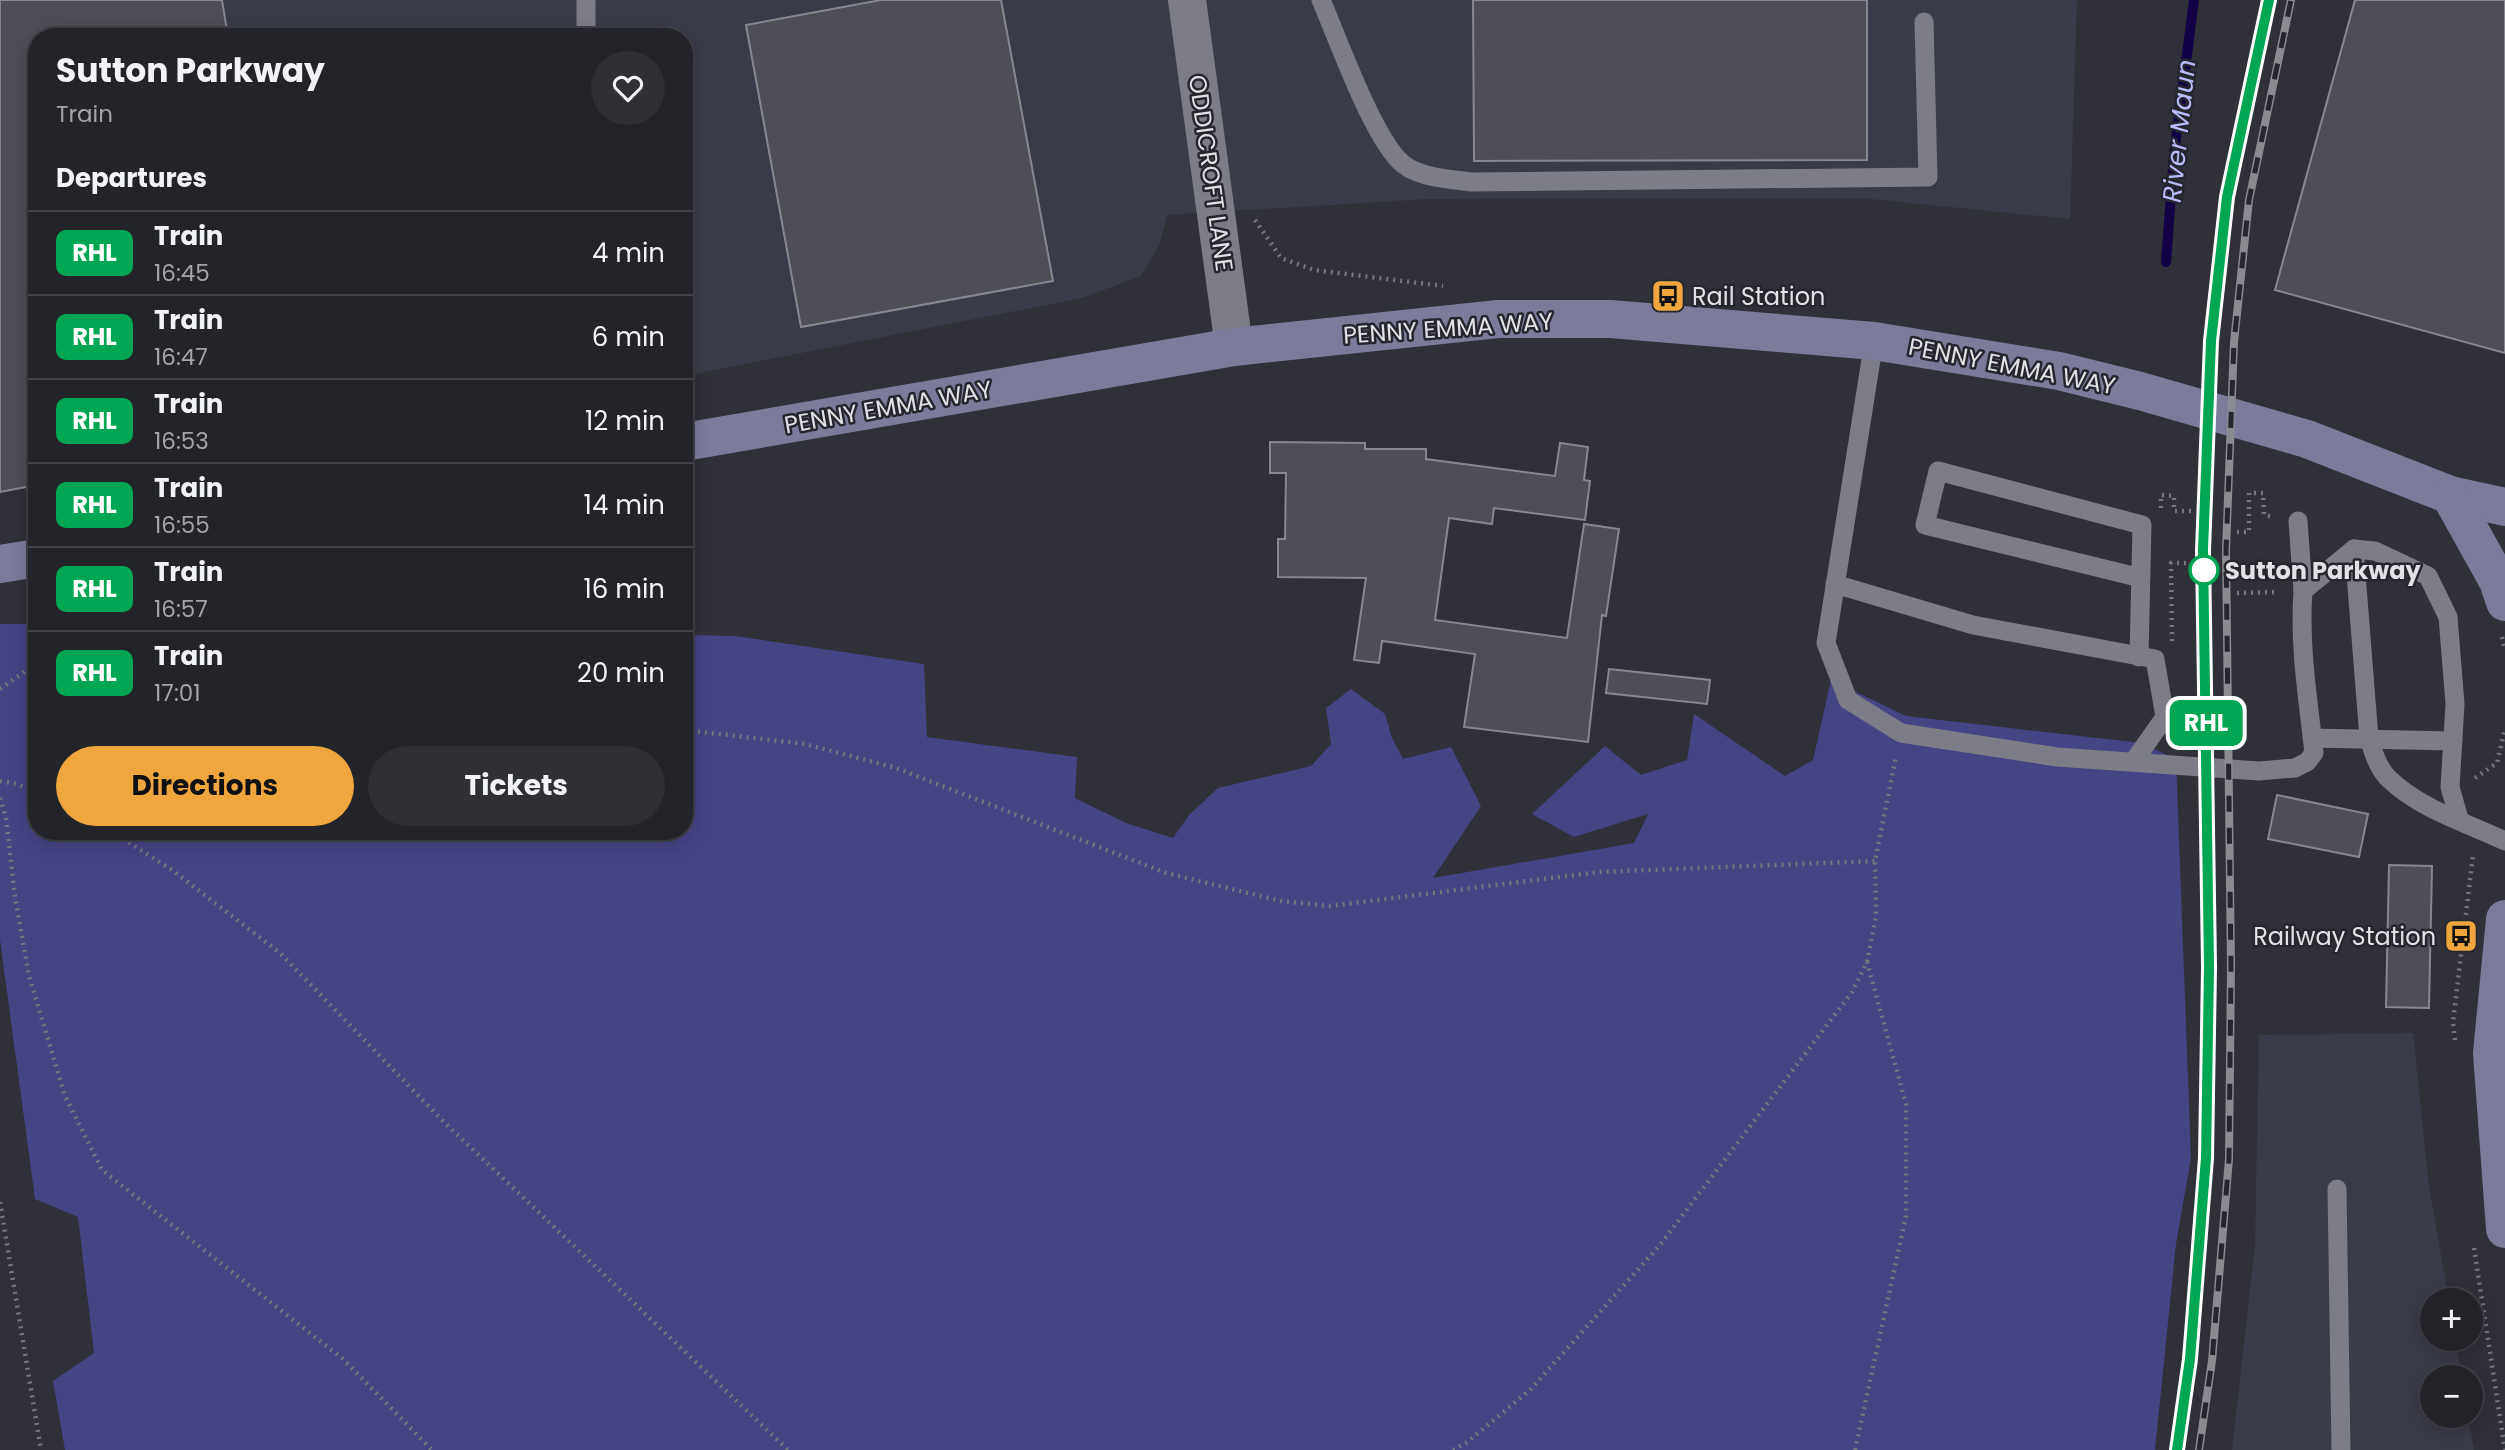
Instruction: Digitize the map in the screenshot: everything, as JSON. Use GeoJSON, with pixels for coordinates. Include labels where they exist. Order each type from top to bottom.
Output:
{"type":"FeatureCollection","features":[{"type":"Feature","properties":{"kind":"main road","name":"PENNY EMMA WAY"},"geometry":{"type":"LineString","coordinates":[[693,440],[1234,347],[1510,319],[1610,319],[1874,341],[2059,371],[2140,391],[2307,439],[2343,450],[2450,495],[2505,506]]}},
{"type":"Feature","properties":{"kind":"main road"},"geometry":{"type":"LineString","coordinates":[[2503,618],[2498,581],[2450,495],[2505,485]]}},
{"type":"Feature","properties":{"kind":"main road","name":"PENNY EMMA WAY"},"geometry":{"type":"LineString","coordinates":[[2450,495],[2505,541]]}},
{"type":"Feature","properties":{"kind":"main road"},"geometry":{"type":"LineString","coordinates":[[0,564],[28,559]]}},
{"type":"Feature","properties":{"kind":"main road"},"geometry":{"type":"LineString","coordinates":[[2505,919],[2492,1053],[2505,1229]]}},
{"type":"Feature","properties":{"kind":"street","name":"ODDICROFT LANE"},"geometry":{"type":"LineString","coordinates":[[1187,0],[1234,347]]}},
{"type":"Feature","properties":{"kind":"lane"},"geometry":{"type":"LineString","coordinates":[[586,0],[586,28]]}},
{"type":"Feature","properties":{"kind":"lane"},"geometry":{"type":"LineString","coordinates":[[1321,0],[1383,142],[1404,166],[1432,177],[1471,183],[1928,177],[1924,22]]}},
{"type":"Feature","properties":{"kind":"lane"},"geometry":{"type":"LineString","coordinates":[[1874,341],[1826,643],[1848,700],[1901,733],[2057,757],[2259,771],[2295,768],[2307,762],[2314,754],[2302,660],[2300,630],[2303,591],[2298,522]]}},
{"type":"Feature","properties":{"kind":"lane"},"geometry":{"type":"LineString","coordinates":[[2139,657],[2141,578],[2142,525],[1938,471],[1925,525],[2141,578]]}},
{"type":"Feature","properties":{"kind":"lane"},"geometry":{"type":"LineString","coordinates":[[2303,591],[2354,550],[2375,551],[2428,576],[2448,617],[2455,704],[2450,787],[2459,819]]}},
{"type":"Feature","properties":{"kind":"lane"},"geometry":{"type":"LineString","coordinates":[[2354,550],[2369,738],[2375,758],[2386,776],[2426,806],[2505,841]]}},
{"type":"Feature","properties":{"kind":"lane"},"geometry":{"type":"LineString","coordinates":[[1835,584],[1973,625],[2155,659],[2165,717],[2134,761]]}},
{"type":"Feature","properties":{"kind":"lane"},"geometry":{"type":"LineString","coordinates":[[2312,738],[2453,741]]}},
{"type":"Feature","properties":{"kind":"lane"},"geometry":{"type":"LineString","coordinates":[[2337,1189],[2341,1450]]}},
{"type":"Feature","properties":{"kind":"path"},"geometry":{"type":"LineString","coordinates":[[2237,532],[2249,532],[2249,493],[2263,493],[2264,515],[2298,522]]}},
{"type":"Feature","properties":{"kind":"path"},"geometry":{"type":"LineString","coordinates":[[2161,495],[2174,496],[2174,511],[2192,511]]}},
{"type":"Feature","properties":{"kind":"path"},"geometry":{"type":"LineString","coordinates":[[2157,673],[2172,673],[2171,563],[2190,563]]}},
{"type":"Feature","properties":{"kind":"path"},"geometry":{"type":"LineString","coordinates":[[2237,593],[2273,593]]}},
{"type":"Feature","properties":{"kind":"path"},"geometry":{"type":"LineString","coordinates":[[2503,618],[2505,647]]}},
{"type":"Feature","properties":{"kind":"path"},"geometry":{"type":"LineString","coordinates":[[0,689],[28,669]]}},
{"type":"Feature","properties":{"kind":"path"},"geometry":{"type":"LineString","coordinates":[[693,731],[805,744],[896,768],[1166,873],[1293,902],[1330,906],[1599,872],[1875,861]]}},
{"type":"Feature","properties":{"kind":"path"},"geometry":{"type":"LineString","coordinates":[[1452,1450],[1466,1443],[1530,1390],[1660,1245],[1852,992],[1867,962],[1876,916],[1875,861],[1901,733]]}},
{"type":"Feature","properties":{"kind":"path"},"geometry":{"type":"LineString","coordinates":[[0,781],[28,789]]}},
{"type":"Feature","properties":{"kind":"path"},"geometry":{"type":"LineString","coordinates":[[0,799],[6,818],[15,897],[29,976],[65,1096],[102,1170],[343,1359],[432,1450]]}},
{"type":"Feature","properties":{"kind":"path"},"geometry":{"type":"LineString","coordinates":[[125,840],[172,870],[280,953],[444,1122],[788,1450]]}},
{"type":"Feature","properties":{"kind":"path"},"geometry":{"type":"LineString","coordinates":[[1855,1450],[1906,1216],[1906,1104],[1867,962]]}},
{"type":"Feature","properties":{"kind":"path"},"geometry":{"type":"LineString","coordinates":[[0,1202],[41,1450]]}},
{"type":"Feature","properties":{"kind":"shaded area"},"geometry":{"type":"Polygon","coordinates":[[[0,0],[2077,0],[2070,219],[1861,198],[1428,199],[1167,215],[1160,243],[1141,276],[1082,298],[693,374],[693,28],[28,28],[0,0]]]}},
{"type":"Feature","properties":{"kind":"shaded area"},"geometry":{"type":"Polygon","coordinates":[[[0,624],[28,624],[28,840],[693,840],[693,635],[735,636],[924,664],[927,737],[1077,757],[1075,798],[1126,823],[1173,838],[1189,815],[1218,788],[1311,766],[1331,744],[1326,708],[1351,689],[1385,714],[1392,738],[1403,759],[1451,747],[1481,806],[1433,878],[1634,843],[1648,814],[1574,837],[1532,814],[1605,746],[1641,775],[1687,760],[1694,714],[1785,776],[1813,760],[1831,680],[1906,716],[2141,743],[2176,759],[2191,1158],[2176,1244],[2155,1450],[65,1450],[53,1381],[94,1353],[78,1217],[35,1199],[0,940],[0,624]]]}},
{"type":"Feature","properties":{"kind":"shaded area"},"geometry":{"type":"Polygon","coordinates":[[[2413,1033],[2429,1186],[2447,1288],[2420,1288],[2420,1351],[2457,1351],[2460,1365],[2420,1365],[2420,1428],[2470,1428],[2474,1450],[2232,1450],[2255,1245],[2259,1035],[2413,1033]]]}},
{"type":"Feature","properties":{"kind":"building"},"geometry":{"type":"Polygon","coordinates":[[[0,0],[222,0],[227,28],[28,28],[28,487],[0,492],[0,0]]]}},
{"type":"Feature","properties":{"kind":"building"},"geometry":{"type":"Polygon","coordinates":[[[881,0],[1001,0],[1053,281],[801,327],[746,25],[881,0]]]}},
{"type":"Feature","properties":{"kind":"building"},"geometry":{"type":"Polygon","coordinates":[[[1473,0],[1867,0],[1867,160],[1474,161],[1473,0]]]}},
{"type":"Feature","properties":{"kind":"building"},"geometry":{"type":"Polygon","coordinates":[[[2355,0],[2505,0],[2505,353],[2275,290],[2355,0]]]}},
{"type":"Feature","properties":{"kind":"building"},"geometry":{"type":"Polygon","coordinates":[[[1270,442],[1365,443],[1365,449],[1426,449],[1426,459],[1555,476],[1560,443],[1588,447],[1584,480],[1590,481],[1585,520],[1494,508],[1492,524],[1449,518],[1435,620],[1567,638],[1584,524],[1619,529],[1606,616],[1602,615],[1588,742],[1464,727],[1475,654],[1382,641],[1379,663],[1354,660],[1366,578],[1278,577],[1278,539],[1285,539],[1286,473],[1270,473],[1270,442]]]}},
{"type":"Feature","properties":{"kind":"building"},"geometry":{"type":"Polygon","coordinates":[[[1609,669],[1710,680],[1707,704],[1606,693],[1609,669]]]}},
{"type":"Feature","properties":{"kind":"building"},"geometry":{"type":"Polygon","coordinates":[[[2277,795],[2368,814],[2359,857],[2268,839],[2277,795]]]}},
{"type":"Feature","properties":{"kind":"building"},"geometry":{"type":"Polygon","coordinates":[[[2389,865],[2432,866],[2429,1008],[2386,1007],[2389,865]]]}},
{"type":"Feature","properties":{"kind":"waterway","name":"River Maun"},"geometry":{"type":"LineString","coordinates":[[2166,262],[2174,155],[2194,0]]}},
{"type":"Feature","properties":{"kind":"railway"},"geometry":{"type":"LineString","coordinates":[[2177,1450],[2190,1359],[2206,1158],[2209,967],[2203,550],[2211,340],[2227,197],[2269,0]]}},
{"type":"Feature","properties":{"kind":"railway"},"geometry":{"type":"LineString","coordinates":[[2199,1450],[2212,1361],[2229,1159],[2231,967],[2226,550],[2234,342],[2249,200],[2291,0]]}},
{"type":"Feature","properties":{"kind":"train","name":"RHL"},"geometry":{"type":"LineString","coordinates":[[2177,1450],[2190,1359],[2206,1158],[2209,967],[2203,550],[2211,341],[2227,197],[2269,0]]}},
{"type":"Feature","properties":{"kind":"place","name":"Rail Station"},"geometry":{"type":"Point","coordinates":[1668,296]}},
{"type":"Feature","properties":{"kind":"place","name":"Sutton Parkway"},"geometry":{"type":"Point","coordinates":[2204,570]}},
{"type":"Feature","properties":{"kind":"place","name":"Railway Station"},"geometry":{"type":"Point","coordinates":[2461,936]}}]}
